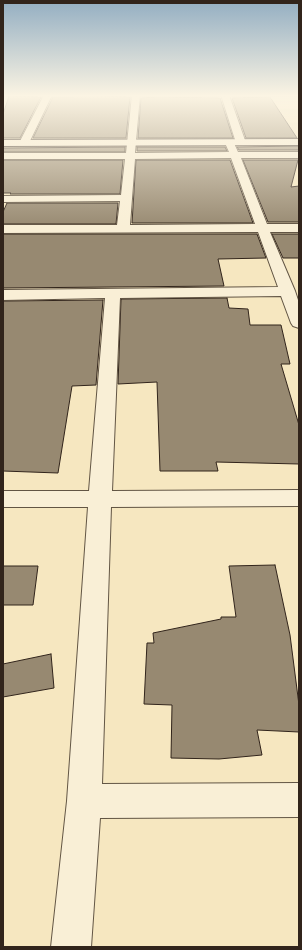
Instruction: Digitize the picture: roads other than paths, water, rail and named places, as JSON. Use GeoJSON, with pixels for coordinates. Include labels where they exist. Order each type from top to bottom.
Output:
{"type":"FeatureCollection","features":[{"type":"Feature","properties":{"kind":"street"},"geometry":{"type":"LineString","coordinates":[[24,143],[26,139]]}},
{"type":"Feature","properties":{"kind":"street"},"geometry":{"type":"LineString","coordinates":[[123,228],[132,139]]}},
{"type":"Feature","properties":{"kind":"street"},"geometry":{"type":"LineString","coordinates":[[3,143],[299,142]]}},
{"type":"Feature","properties":{"kind":"street"},"geometry":{"type":"LineString","coordinates":[[230,143],[299,323]]}},
{"type":"Feature","properties":{"kind":"street"},"geometry":{"type":"LineString","coordinates":[[3,156],[299,156]]}},
{"type":"Feature","properties":{"kind":"street"},"geometry":{"type":"LineString","coordinates":[[3,199],[125,198]]}},
{"type":"Feature","properties":{"kind":"street"},"geometry":{"type":"LineString","coordinates":[[3,228],[299,228]]}},
{"type":"Feature","properties":{"kind":"street"},"geometry":{"type":"LineString","coordinates":[[3,295],[288,291]]}},
{"type":"Feature","properties":{"kind":"street"},"geometry":{"type":"LineString","coordinates":[[71,947],[84,802],[100,498],[113,294]]}},
{"type":"Feature","properties":{"kind":"street"},"geometry":{"type":"LineString","coordinates":[[3,499],[299,498]]}},
{"type":"Feature","properties":{"kind":"street"},"geometry":{"type":"LineString","coordinates":[[84,802],[299,800]]}}]}
